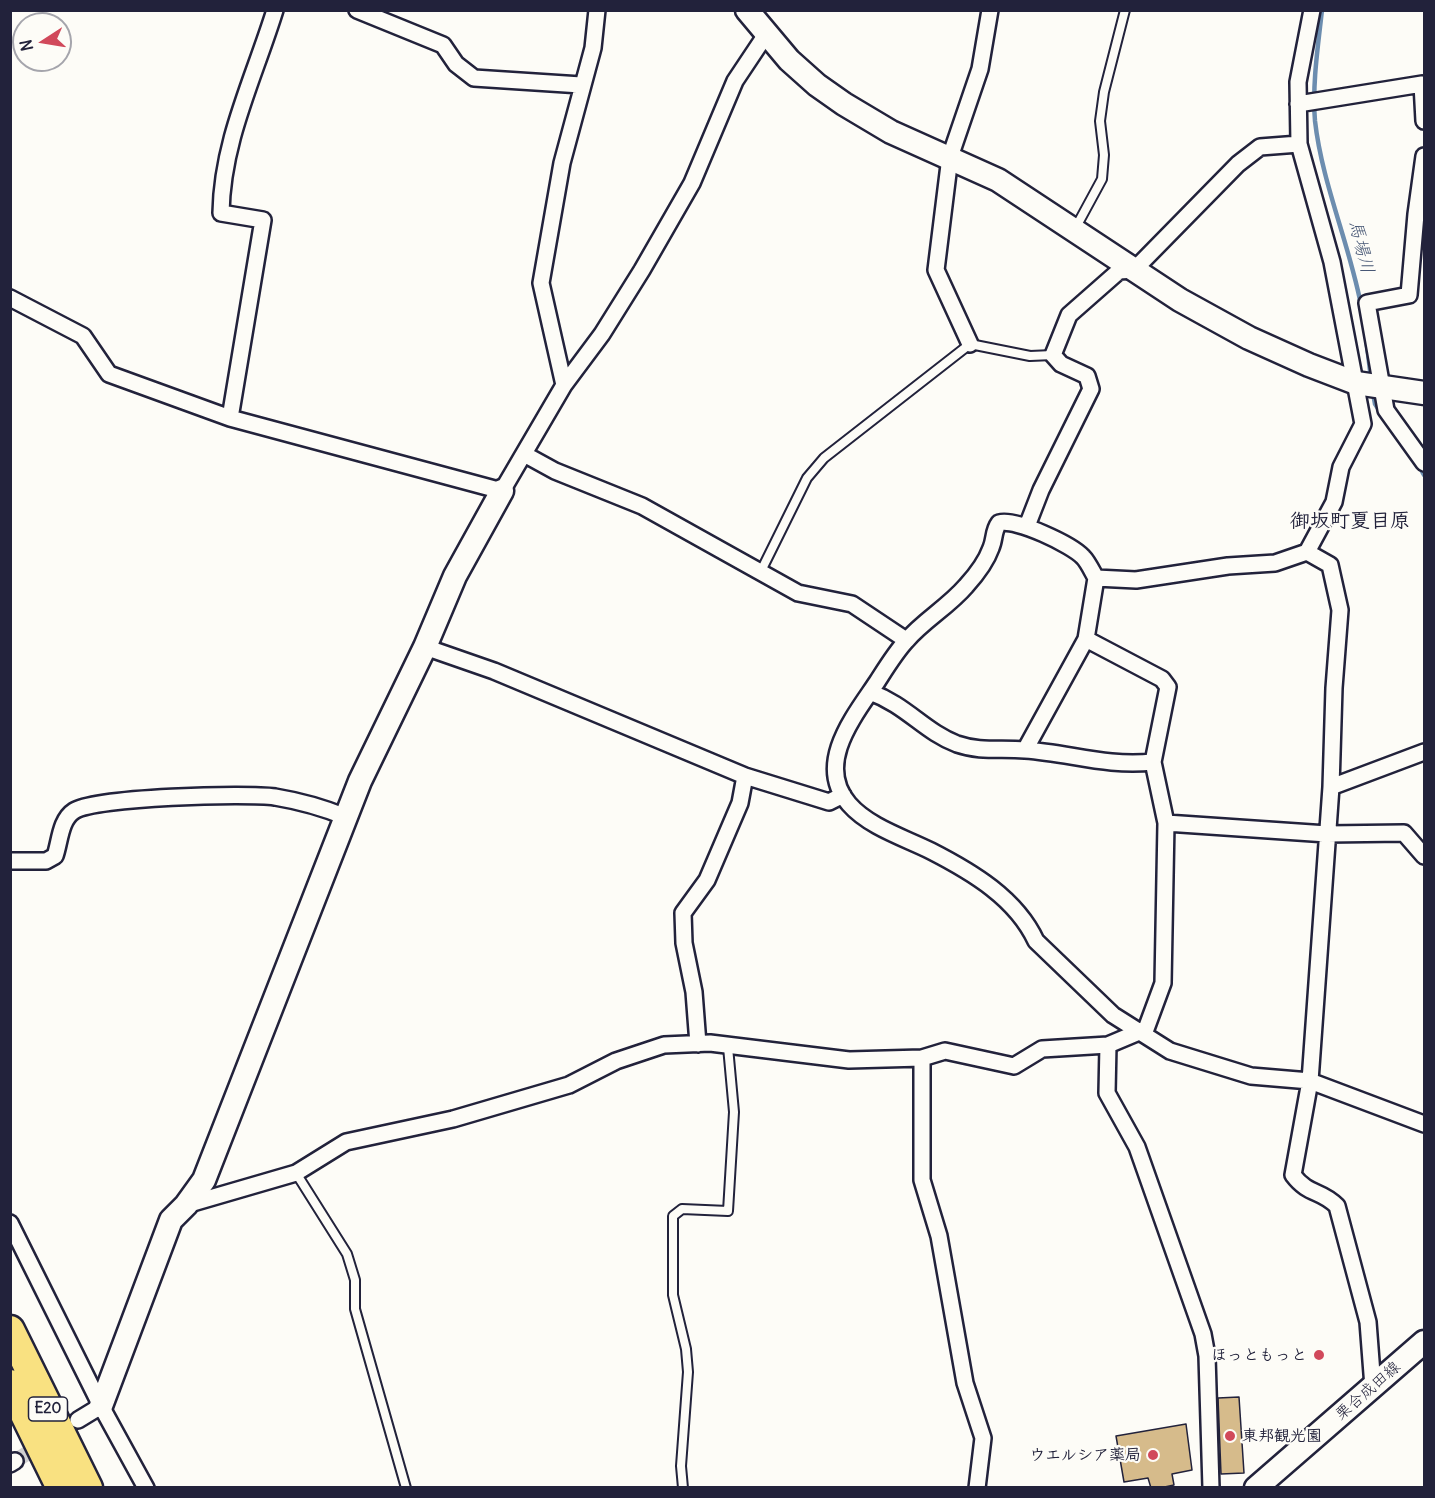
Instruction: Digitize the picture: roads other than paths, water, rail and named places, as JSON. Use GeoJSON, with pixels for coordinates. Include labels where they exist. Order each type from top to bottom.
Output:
{"type":"FeatureCollection","features":[{"type":"Feature","properties":{"kind":"highway","name":"E20"},"geometry":{"type":"LineString","coordinates":[[10,1330],[88,1488]]}},
{"type":"Feature","properties":{"kind":"highway","name":"E20"},"geometry":{"type":"LineString","coordinates":[[10,1384],[61,1488]]}},
{"type":"Feature","properties":{"kind":"street"},"geometry":{"type":"LineString","coordinates":[[230,418],[263,220],[221,213],[222,186],[238,111],[275,10]]}},
{"type":"Feature","properties":{"kind":"street"},"geometry":{"type":"LineString","coordinates":[[357,10],[443,45],[456,64],[474,78],[581,85]]}},
{"type":"Feature","properties":{"kind":"street"},"geometry":{"type":"LineString","coordinates":[[564,385],[541,283],[562,163],[581,85],[593,48],[597,10]]}},
{"type":"Feature","properties":{"kind":"street"},"geometry":{"type":"LineString","coordinates":[[747,10],[789,60],[844,104],[891,132],[998,180],[1134,270],[1249,338],[1309,366],[1369,384],[1425,393]]}},
{"type":"Feature","properties":{"kind":"street"},"geometry":{"type":"LineString","coordinates":[[78,1420],[101,1406],[171,1220],[186,1205],[204,1180],[360,781],[425,647],[455,576],[501,491],[564,385],[602,334],[693,183],[735,81],[767,33],[772,10]]}},
{"type":"Feature","properties":{"kind":"street"},"geometry":{"type":"LineString","coordinates":[[970,344],[936,270],[950,158],[980,69],[990,10]]}},
{"type":"Feature","properties":{"kind":"street"},"geometry":{"type":"LineString","coordinates":[[1311,10],[1298,82],[1299,144],[1369,384],[1425,463]]}},
{"type":"Feature","properties":{"kind":"street"},"geometry":{"type":"LineString","coordinates":[[1300,104],[1423,84],[1425,121]]}},
{"type":"Feature","properties":{"kind":"street"},"geometry":{"type":"LineString","coordinates":[[1027,526],[1041,490],[1091,389],[1087,376],[1061,364],[1053,355],[1069,315],[1119,271],[1134,270],[1238,164],[1260,147],[1299,144]]}},
{"type":"Feature","properties":{"kind":"street"},"geometry":{"type":"LineString","coordinates":[[1096,578],[1136,580],[1228,566],[1275,563],[1307,552],[1334,502],[1341,467],[1363,424],[1369,384],[1367,303],[1409,295],[1416,214],[1425,156]]}},
{"type":"Feature","properties":{"kind":"street"},"geometry":{"type":"LineString","coordinates":[[10,298],[83,336],[109,374],[230,418],[501,491]]}},
{"type":"Feature","properties":{"kind":"street"},"geometry":{"type":"LineString","coordinates":[[524,454],[555,471],[642,506],[798,593],[852,604],[906,640]]}},
{"type":"Feature","properties":{"kind":"street"},"geometry":{"type":"LineString","coordinates":[[1025,750],[1086,639],[1096,578],[1083,556],[1027,526],[1008,521],[999,523],[994,532],[993,546],[977,573],[950,603],[906,640],[843,731],[836,763],[843,795],[860,814],[873,822],[977,876],[1001,897],[1031,929],[1036,941],[1113,1015],[1138,1033],[1170,1051],[1251,1076],[1310,1081],[1425,1124]]}},
{"type":"Feature","properties":{"kind":"street"},"geometry":{"type":"LineString","coordinates":[[1307,552],[1330,565],[1340,610],[1334,688],[1331,788],[1310,1081],[1293,1175],[1303,1189],[1327,1196],[1337,1206],[1368,1322],[1373,1387]]}},
{"type":"Feature","properties":{"kind":"street"},"geometry":{"type":"LineString","coordinates":[[186,1205],[296,1173],[346,1142],[453,1119],[569,1085],[616,1061],[664,1045],[710,1043],[849,1060],[922,1058],[945,1051],[1014,1066],[1042,1049],[1108,1046],[1146,1029],[1163,983],[1166,823],[1153,762],[1168,687],[1161,679],[1086,639]]}},
{"type":"Feature","properties":{"kind":"street"},"geometry":{"type":"LineString","coordinates":[[425,647],[494,671],[745,776],[829,802],[843,795]]}},
{"type":"Feature","properties":{"kind":"street"},"geometry":{"type":"LineString","coordinates":[[870,692],[897,704],[939,735],[956,743],[989,751],[1025,750],[1123,765],[1153,762]]}},
{"type":"Feature","properties":{"kind":"street"},"geometry":{"type":"LineString","coordinates":[[1331,788],[1425,752]]}},
{"type":"Feature","properties":{"kind":"street"},"geometry":{"type":"LineString","coordinates":[[698,1044],[694,992],[684,943],[683,913],[707,880],[740,803],[745,776]]}},
{"type":"Feature","properties":{"kind":"street"},"geometry":{"type":"LineString","coordinates":[[10,861],[46,861],[55,856],[65,822],[75,810],[122,799],[274,797],[325,809],[346,817]]}},
{"type":"Feature","properties":{"kind":"street"},"geometry":{"type":"LineString","coordinates":[[1166,823],[1327,834],[1404,833],[1425,855]]}},
{"type":"Feature","properties":{"kind":"street"},"geometry":{"type":"LineString","coordinates":[[1108,1046],[1107,1094],[1137,1147],[1203,1334],[1207,1356],[1210,1488]]}},
{"type":"Feature","properties":{"kind":"street"},"geometry":{"type":"LineString","coordinates":[[922,1058],[922,1180],[939,1236],[965,1383],[983,1438],[977,1488]]}},
{"type":"Feature","properties":{"kind":"street"},"geometry":{"type":"LineString","coordinates":[[10,1223],[101,1406],[146,1488]]}},
{"type":"Feature","properties":{"kind":"street","name":"栗合成田線"},"geometry":{"type":"LineString","coordinates":[[1256,1488],[1425,1342]]}},
{"type":"Feature","properties":{"kind":"lane"},"geometry":{"type":"LineString","coordinates":[[1075,230],[1102,179],[1104,155],[1100,121],[1125,10]]}},
{"type":"Feature","properties":{"kind":"lane"},"geometry":{"type":"LineString","coordinates":[[761,571],[807,478],[824,458],[970,344],[1030,356],[1053,355]]}},
{"type":"Feature","properties":{"kind":"lane"},"geometry":{"type":"LineString","coordinates":[[683,1488],[681,1466],[688,1372],[686,1349],[673,1295],[673,1216],[682,1209],[728,1210],[734,1112],[728,1047]]}},
{"type":"Feature","properties":{"kind":"lane"},"geometry":{"type":"LineString","coordinates":[[296,1173],[346,1254],[355,1280],[355,1309],[406,1488]]}},
{"type":"Feature","properties":{"kind":"waterway","name":"馬場川"},"geometry":{"type":"LineString","coordinates":[[1322,10],[1314,107],[1318,144],[1361,305]]}},
{"type":"Feature","properties":{"kind":"waterway","name":"馬場川"},"geometry":{"type":"LineString","coordinates":[[1366,337],[1371,379]]}},
{"type":"Feature","properties":{"kind":"waterway","name":"馬場川"},"geometry":{"type":"LineString","coordinates":[[1373,393],[1375,404],[1381,413]]}},
{"type":"Feature","properties":{"kind":"waterway","name":"馬場川"},"geometry":{"type":"LineString","coordinates":[[1419,466],[1424,475]]}},
{"type":"Feature","properties":{"kind":"tunnel"},"geometry":{"type":"LineString","coordinates":[[15,1461],[45,1442]]}},
{"type":"Feature","properties":{"kind":"place","name":"ほっともっと"},"geometry":{"type":"Point","coordinates":[1319,1355]}},
{"type":"Feature","properties":{"kind":"place","name":"東邦観光園"},"geometry":{"type":"Point","coordinates":[1230,1436]}},
{"type":"Feature","properties":{"kind":"place","name":"ウエルシア薬局"},"geometry":{"type":"Point","coordinates":[1153,1455]}},
{"type":"Feature","properties":{"kind":"district","name":"御坂町夏目原"},"geometry":{"type":"Point","coordinates":[1350,521]}}]}
